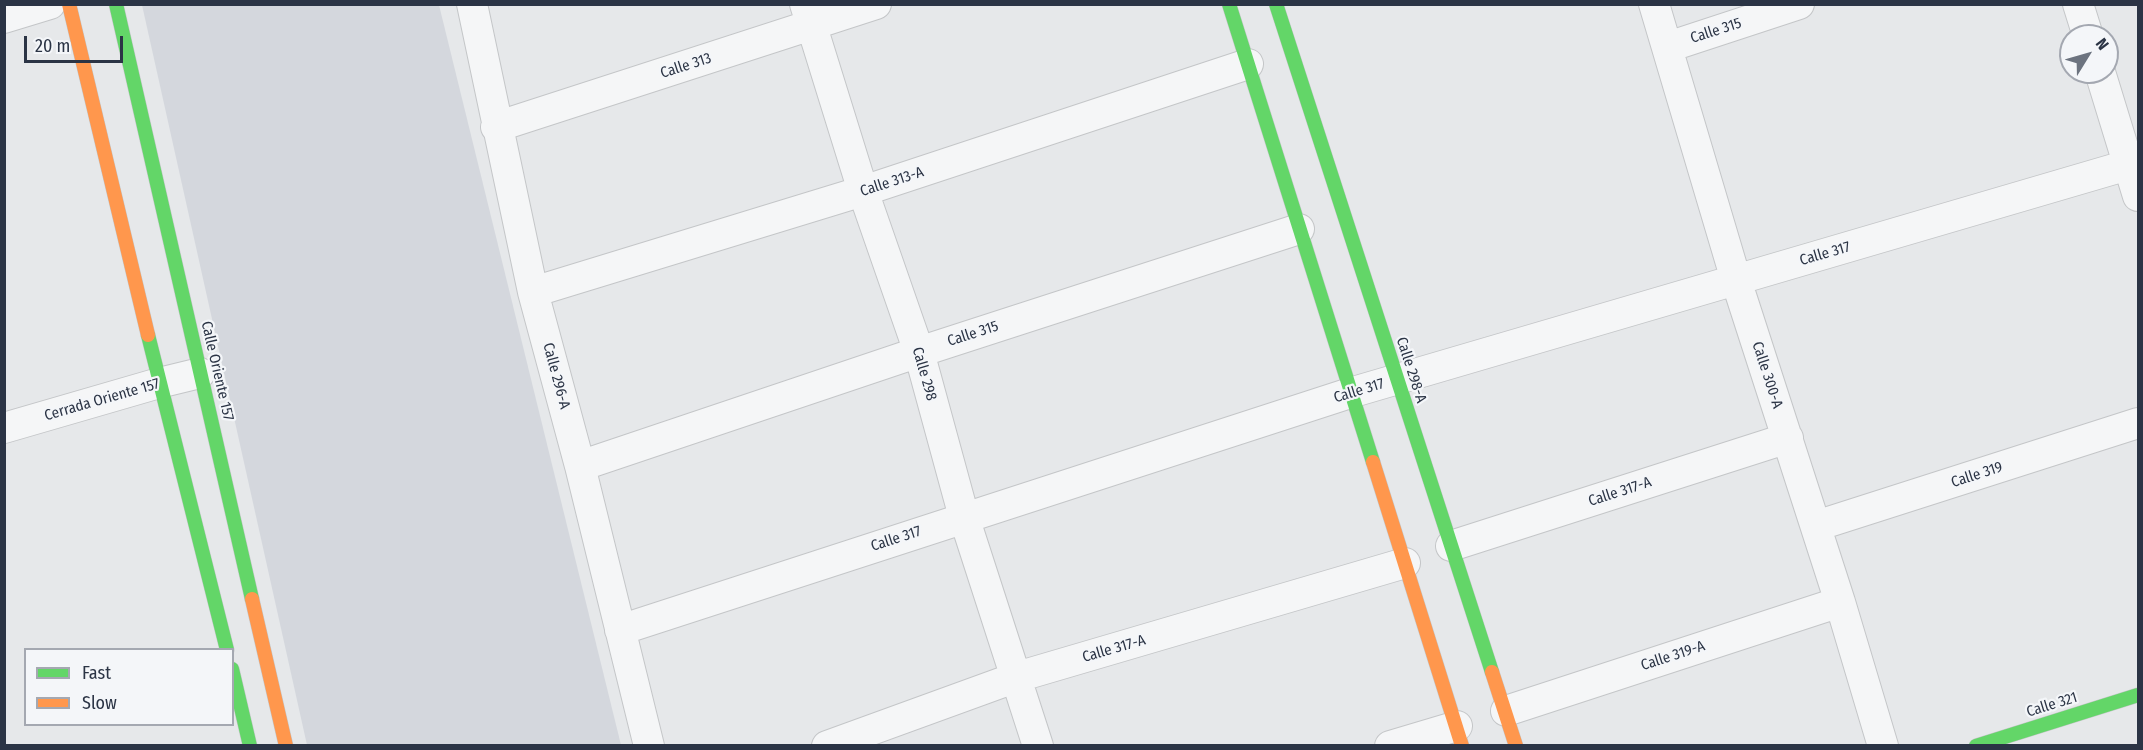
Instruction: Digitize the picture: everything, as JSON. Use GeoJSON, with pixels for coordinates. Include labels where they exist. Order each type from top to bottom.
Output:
{"type":"FeatureCollection","features":[{"type":"Feature","properties":{"kind":"street"},"geometry":{"type":"LineString","coordinates":[[4,18],[50,4]]}},
{"type":"Feature","properties":{"kind":"street"},"geometry":{"type":"LineString","coordinates":[[69,4],[159,383],[226,648]]}},
{"type":"Feature","properties":{"kind":"street","name":"Calle Oriente 157"},"geometry":{"type":"LineString","coordinates":[[116,4],[286,746]]}},
{"type":"Feature","properties":{"kind":"street","name":"Calle 296-A"},"geometry":{"type":"LineString","coordinates":[[471,4],[533,292],[580,466],[649,746]]}},
{"type":"Feature","properties":{"kind":"street","name":"Calle 313"},"geometry":{"type":"LineString","coordinates":[[496,127],[808,15],[876,4]]}},
{"type":"Feature","properties":{"kind":"street"},"geometry":{"type":"LineString","coordinates":[[1229,4],[1459,736],[1390,746]]}},
{"type":"Feature","properties":{"kind":"street","name":"Calle 298-A"},"geometry":{"type":"LineString","coordinates":[[1276,4],[1516,746]]}},
{"type":"Feature","properties":{"kind":"street","name":"Calle 300-A"},"geometry":{"type":"LineString","coordinates":[[1654,4],[1736,280],[1840,602],[1883,746]]}},
{"type":"Feature","properties":{"kind":"street","name":"Calle 315"},"geometry":{"type":"LineString","coordinates":[[1668,46],[1799,4]]}},
{"type":"Feature","properties":{"kind":"street"},"geometry":{"type":"LineString","coordinates":[[2078,4],[2084,24]]}},
{"type":"Feature","properties":{"kind":"street","name":"Calle 298"},"geometry":{"type":"LineString","coordinates":[[808,15],[863,191],[919,352],[964,517],[1038,746]]}},
{"type":"Feature","properties":{"kind":"street","name":"Calle 313-A"},"geometry":{"type":"LineString","coordinates":[[533,292],[863,191],[1248,64]]}},
{"type":"Feature","properties":{"kind":"street"},"geometry":{"type":"LineString","coordinates":[[2104,84],[2134,164],[2139,196]]}},
{"type":"Feature","properties":{"kind":"street","name":"Calle 317"},"geometry":{"type":"LineString","coordinates":[[620,630],[1350,393],[2134,164]]}},
{"type":"Feature","properties":{"kind":"street","name":"Calle 315"},"geometry":{"type":"LineString","coordinates":[[580,466],[919,352],[1299,229]]}},
{"type":"Feature","properties":{"kind":"street","name":"Cerrada Oriente 157"},"geometry":{"type":"LineString","coordinates":[[4,428],[200,373]]}},
{"type":"Feature","properties":{"kind":"street","name":"Calle 319"},"geometry":{"type":"LineString","coordinates":[[1816,526],[2139,423]]}},
{"type":"Feature","properties":{"kind":"street","name":"Calle 317-A"},"geometry":{"type":"LineString","coordinates":[[1451,546],[1788,438]]}},
{"type":"Feature","properties":{"kind":"street","name":"Calle 317-A"},"geometry":{"type":"LineString","coordinates":[[826,746],[1017,677],[1405,563]]}},
{"type":"Feature","properties":{"kind":"street","name":"Calle 319-A"},"geometry":{"type":"LineString","coordinates":[[1506,711],[1840,602]]}},
{"type":"Feature","properties":{"kind":"street"},"geometry":{"type":"LineString","coordinates":[[234,678],[250,746]]}},
{"type":"Feature","properties":{"kind":"street","name":"Calle 321"},"geometry":{"type":"LineString","coordinates":[[1976,746],[2139,695]]}},
{"type":"Feature","properties":{"kind":"shaded area"},"geometry":{"type":"Polygon","coordinates":[[[142,5],[439,5],[621,745],[307,745],[142,5]]]}},
{"type":"Feature","properties":{"kind":"traffic: fast"},"geometry":{"type":"LineString","coordinates":[[116,4],[252,599]]}},
{"type":"Feature","properties":{"kind":"traffic: fast"},"geometry":{"type":"LineString","coordinates":[[1229,4],[1373,462]]}},
{"type":"Feature","properties":{"kind":"traffic: fast"},"geometry":{"type":"LineString","coordinates":[[1276,4],[1492,672]]}},
{"type":"Feature","properties":{"kind":"traffic: fast"},"geometry":{"type":"LineString","coordinates":[[148,335],[226,648]]}},
{"type":"Feature","properties":{"kind":"traffic: fast"},"geometry":{"type":"LineString","coordinates":[[234,678],[250,746]]}},
{"type":"Feature","properties":{"kind":"traffic: fast"},"geometry":{"type":"LineString","coordinates":[[1976,746],[2138,695]]}},
{"type":"Feature","properties":{"kind":"traffic: slow"},"geometry":{"type":"LineString","coordinates":[[69,4],[148,335]]}},
{"type":"Feature","properties":{"kind":"traffic: slow"},"geometry":{"type":"LineString","coordinates":[[1373,462],[1462,746]]}},
{"type":"Feature","properties":{"kind":"traffic: slow"},"geometry":{"type":"LineString","coordinates":[[252,599],[286,746]]}},
{"type":"Feature","properties":{"kind":"traffic: slow"},"geometry":{"type":"LineString","coordinates":[[1492,672],[1516,746]]}}]}
